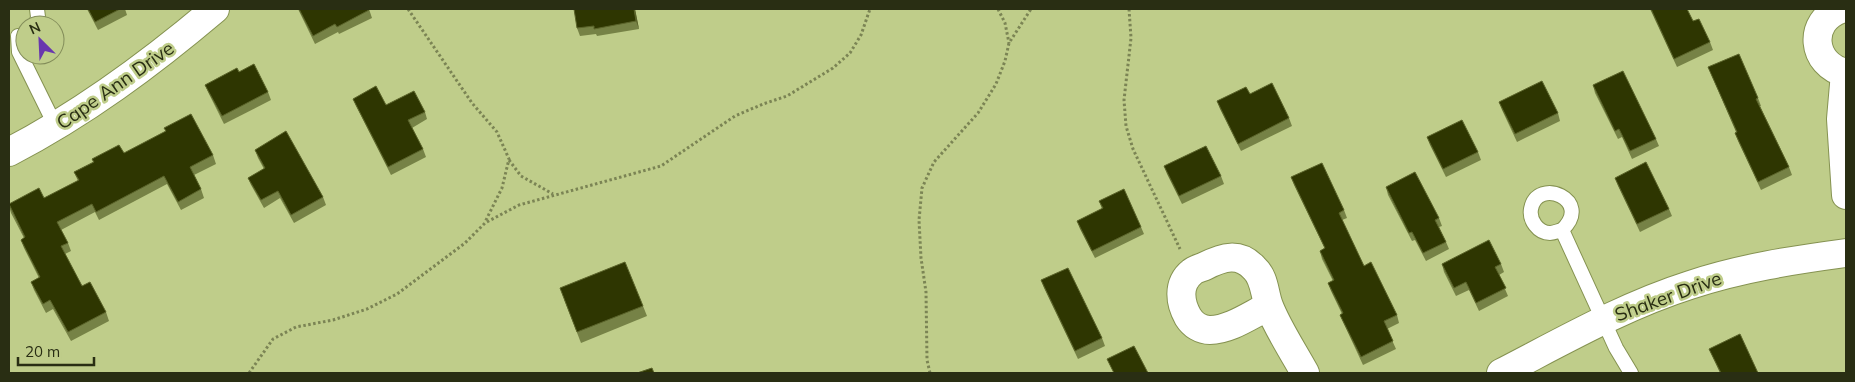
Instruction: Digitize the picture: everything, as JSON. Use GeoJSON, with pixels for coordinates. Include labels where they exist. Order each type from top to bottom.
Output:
{"type":"FeatureCollection","features":[{"type":"Feature","properties":{"kind":"street","name":"Cape Ann Drive"},"geometry":{"type":"LineString","coordinates":[[9,152],[56,127],[136,74],[215,9]]}},
{"type":"Feature","properties":{"kind":"street"},"geometry":{"type":"LineString","coordinates":[[1842,9],[1832,12],[1822,22],[1818,36],[1818,47],[1824,60],[1834,70],[1846,73],[1841,119],[1846,195]]}},
{"type":"Feature","properties":{"kind":"street","name":"Shaker Drive"},"geometry":{"type":"LineString","coordinates":[[1502,373],[1603,320],[1652,298],[1691,284],[1784,262],[1846,253]]}},
{"type":"Feature","properties":{"kind":"street"},"geometry":{"type":"LineString","coordinates":[[1269,306],[1224,328],[1210,330],[1200,328],[1190,321],[1180,296],[1183,283],[1192,272],[1219,259],[1231,256],[1242,259],[1254,268],[1264,283],[1269,306],[1305,373]]}},
{"type":"Feature","properties":{"kind":"lane"},"geometry":{"type":"LineString","coordinates":[[25,65],[56,127]]}},
{"type":"Feature","properties":{"kind":"lane"},"geometry":{"type":"LineString","coordinates":[[1562,230],[1616,348],[1631,373]]}},
{"type":"Feature","properties":{"kind":"path"},"geometry":{"type":"LineString","coordinates":[[408,9],[472,103],[497,132],[509,159],[521,176],[554,194]]}},
{"type":"Feature","properties":{"kind":"path"},"geometry":{"type":"LineString","coordinates":[[485,223],[519,205],[661,166],[735,116],[787,96],[833,68],[850,53],[861,35],[870,9]]}},
{"type":"Feature","properties":{"kind":"path"},"geometry":{"type":"LineString","coordinates":[[998,9],[1005,23],[1009,43]]}},
{"type":"Feature","properties":{"kind":"path"},"geometry":{"type":"LineString","coordinates":[[930,373],[927,360],[926,292],[921,258],[919,220],[922,188],[934,162],[978,113],[996,84],[1005,61],[1009,43],[1032,9]]}},
{"type":"Feature","properties":{"kind":"path"},"geometry":{"type":"LineString","coordinates":[[1129,9],[1131,38],[1124,100],[1126,126],[1132,149],[1192,272]]}},
{"type":"Feature","properties":{"kind":"path"},"geometry":{"type":"LineString","coordinates":[[249,373],[273,339],[296,327],[333,320],[366,309],[397,294],[465,244],[485,223],[502,188],[509,159]]}},
{"type":"Feature","properties":{"kind":"building"},"geometry":{"type":"Polygon","coordinates":[[[88,9],[120,9],[95,22],[88,9]]]}},
{"type":"Feature","properties":{"kind":"building"},"geometry":{"type":"Polygon","coordinates":[[[299,9],[369,10],[337,27],[335,24],[313,36],[299,9]]]}},
{"type":"Feature","properties":{"kind":"building"},"geometry":{"type":"Polygon","coordinates":[[[574,9],[634,9],[636,21],[594,29],[594,26],[577,28],[574,9]]]}},
{"type":"Feature","properties":{"kind":"building"},"geometry":{"type":"Polygon","coordinates":[[[1651,9],[1687,9],[1693,21],[1699,19],[1710,42],[1674,59],[1651,9]]]}},
{"type":"Feature","properties":{"kind":"building"},"geometry":{"type":"Polygon","coordinates":[[[1739,54],[1758,98],[1756,99],[1789,167],[1758,182],[1735,133],[1737,132],[1708,67],[1739,54]]]}},
{"type":"Feature","properties":{"kind":"building"},"geometry":{"type":"Polygon","coordinates":[[[254,64],[268,92],[222,116],[205,85],[237,68],[239,72],[254,64]]]}},
{"type":"Feature","properties":{"kind":"building"},"geometry":{"type":"Polygon","coordinates":[[[1623,71],[1656,139],[1630,151],[1619,129],[1615,131],[1593,85],[1623,71]]]}},
{"type":"Feature","properties":{"kind":"building"},"geometry":{"type":"Polygon","coordinates":[[[1542,81],[1558,113],[1515,134],[1499,102],[1542,81]]]}},
{"type":"Feature","properties":{"kind":"building"},"geometry":{"type":"Polygon","coordinates":[[[1272,83],[1289,118],[1238,144],[1217,101],[1246,87],[1250,94],[1272,83]]]}},
{"type":"Feature","properties":{"kind":"building"},"geometry":{"type":"Polygon","coordinates":[[[376,86],[386,105],[414,91],[425,112],[408,120],[423,149],[388,167],[353,99],[376,86]]]}},
{"type":"Feature","properties":{"kind":"building"},"geometry":{"type":"Polygon","coordinates":[[[191,114],[213,155],[190,167],[201,189],[178,202],[164,176],[96,212],[92,204],[57,222],[68,243],[61,246],[82,286],[90,282],[106,312],[68,332],[50,300],[43,304],[31,282],[40,277],[21,240],[25,237],[9,204],[39,188],[44,198],[79,180],[74,172],[94,162],[92,159],[119,145],[124,153],[166,131],[164,128],[191,114]]]}},
{"type":"Feature","properties":{"kind":"building"},"geometry":{"type":"Polygon","coordinates":[[[1462,120],[1478,152],[1443,169],[1427,137],[1462,120]]]}},
{"type":"Feature","properties":{"kind":"building"},"geometry":{"type":"Polygon","coordinates":[[[286,131],[323,197],[291,215],[278,191],[261,200],[248,178],[265,168],[255,150],[286,131]]]}},
{"type":"Feature","properties":{"kind":"building"},"geometry":{"type":"Polygon","coordinates":[[[1206,146],[1221,176],[1179,196],[1164,166],[1206,146]]]}},
{"type":"Feature","properties":{"kind":"building"},"geometry":{"type":"Polygon","coordinates":[[[1646,162],[1669,209],[1637,224],[1615,178],[1646,162]]]}},
{"type":"Feature","properties":{"kind":"building"},"geometry":{"type":"Polygon","coordinates":[[[1322,163],[1344,210],[1339,213],[1364,266],[1371,262],[1397,315],[1384,321],[1393,341],[1361,357],[1340,315],[1343,313],[1328,283],[1334,280],[1320,251],[1325,248],[1291,177],[1322,163]]]}},
{"type":"Feature","properties":{"kind":"building"},"geometry":{"type":"Polygon","coordinates":[[[1415,172],[1439,218],[1435,220],[1446,242],[1423,253],[1412,232],[1409,233],[1386,187],[1415,172]]]}},
{"type":"Feature","properties":{"kind":"building"},"geometry":{"type":"Polygon","coordinates":[[[1124,189],[1141,227],[1092,251],[1077,221],[1103,208],[1099,201],[1124,189]]]}},
{"type":"Feature","properties":{"kind":"building"},"geometry":{"type":"Polygon","coordinates":[[[1489,240],[1501,264],[1495,267],[1506,288],[1476,303],[1466,282],[1454,288],[1442,264],[1489,240]]]}},
{"type":"Feature","properties":{"kind":"building"},"geometry":{"type":"Polygon","coordinates":[[[625,262],[643,306],[577,332],[560,288],[625,262]]]}},
{"type":"Feature","properties":{"kind":"building"},"geometry":{"type":"Polygon","coordinates":[[[1068,268],[1102,338],[1075,351],[1041,280],[1068,268]]]}},
{"type":"Feature","properties":{"kind":"building"},"geometry":{"type":"Polygon","coordinates":[[[1740,334],[1758,373],[1721,373],[1709,349],[1740,334]]]}},
{"type":"Feature","properties":{"kind":"building"},"geometry":{"type":"Polygon","coordinates":[[[1134,346],[1148,373],[1114,373],[1107,359],[1134,346]]]}},
{"type":"Feature","properties":{"kind":"building"},"geometry":{"type":"Polygon","coordinates":[[[652,368],[654,373],[637,373],[652,368]]]}}]}
